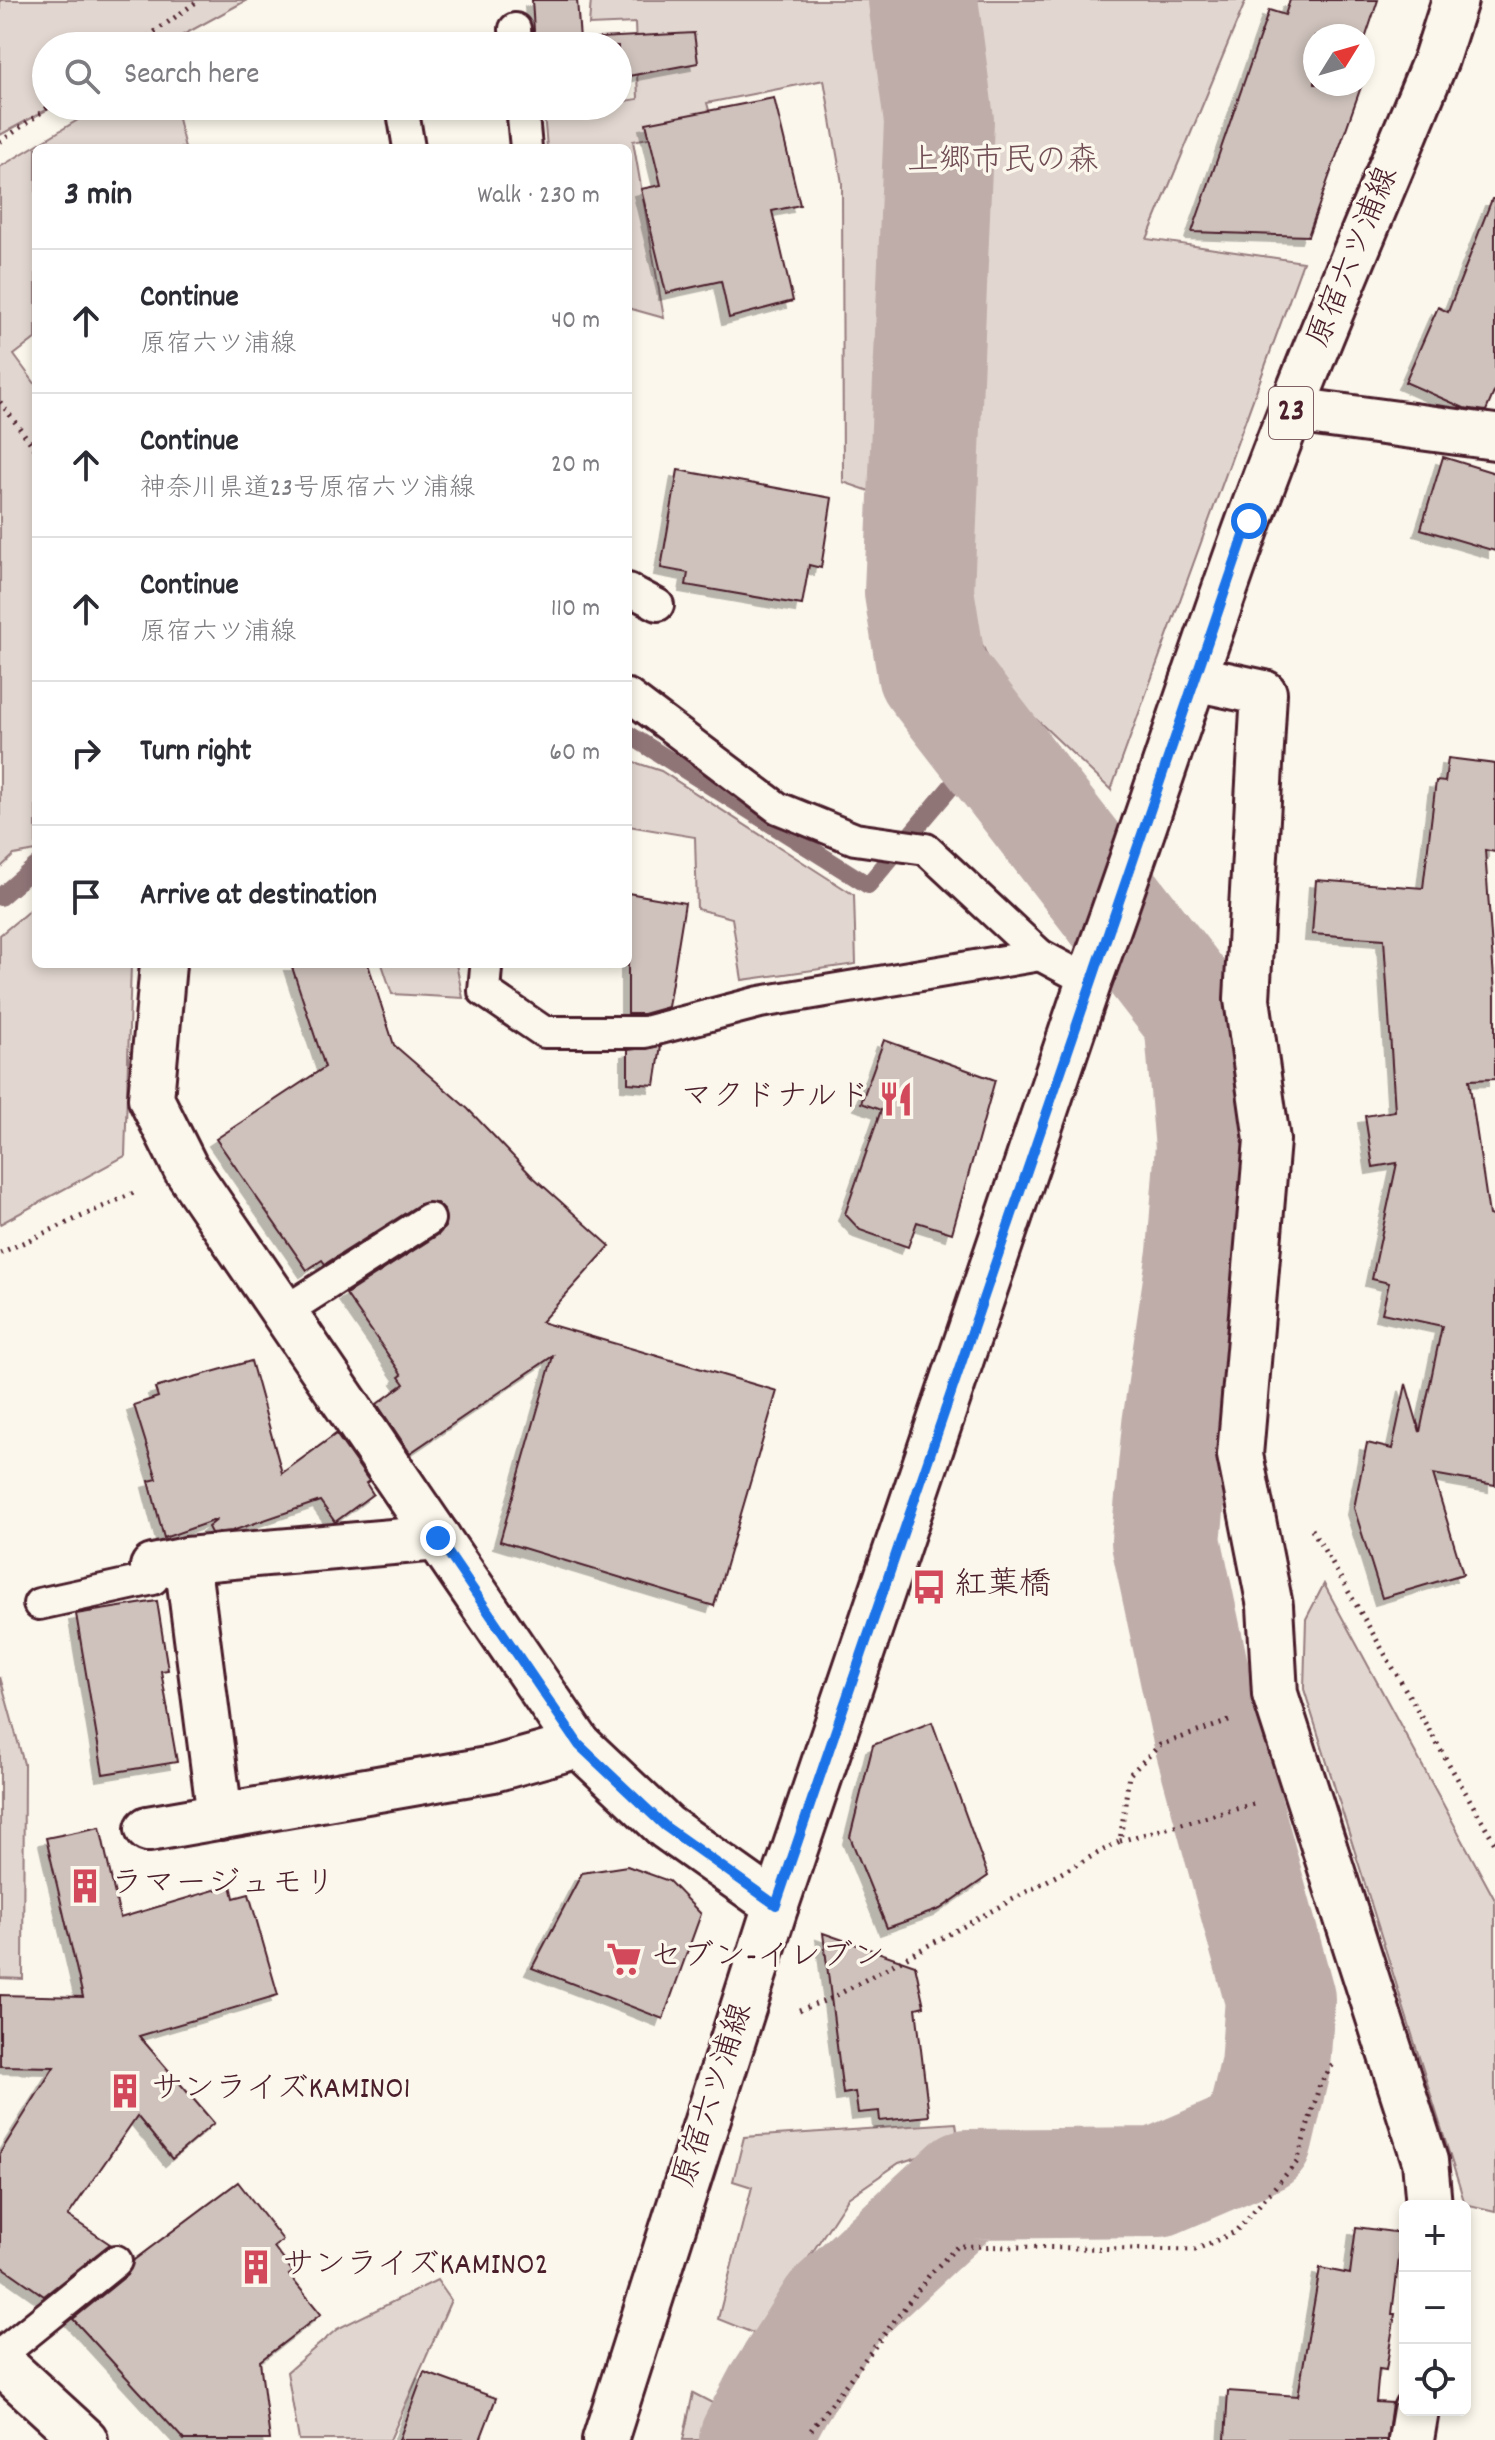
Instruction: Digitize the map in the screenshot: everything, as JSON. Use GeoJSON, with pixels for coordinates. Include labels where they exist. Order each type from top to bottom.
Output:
{"type":"FeatureCollection","features":[{"type":"Feature","properties":{"kind":"street","name":"原宿六ツ浦線"},"geometry":{"type":"LineString","coordinates":[[605,2440],[776,1905],[1089,981],[1144,833],[1194,678],[1293,410],[1430,73],[1455,0]]}},
{"type":"Feature","properties":{"kind":"street"},"geometry":{"type":"LineString","coordinates":[[1293,410],[1495,437]]}},
{"type":"Feature","properties":{"kind":"street"},"geometry":{"type":"LineString","coordinates":[[1194,678],[1264,693],[1247,999],[1267,1140],[1240,1455],[1270,1606],[1275,1694],[1425,2161],[1428,2200]]}},
{"type":"Feature","properties":{"kind":"street"},"geometry":{"type":"LineString","coordinates":[[163,968],[151,1099],[186,1169],[579,1745],[666,1827],[776,1905]]}},
{"type":"Feature","properties":{"kind":"street"},"geometry":{"type":"LineString","coordinates":[[220,1817],[170,1564],[438,1538]]}},
{"type":"Feature","properties":{"kind":"street"},"geometry":{"type":"LineString","coordinates":[[148,1829],[493,1769],[579,1745]]}},
{"type":"Feature","properties":{"kind":"street"},"geometry":{"type":"LineString","coordinates":[[0,2362],[85,2440]]}},
{"type":"Feature","properties":{"kind":"street"},"geometry":{"type":"LineString","coordinates":[[1411,2440],[1415,2416]]}},
{"type":"Feature","properties":{"kind":"lane"},"geometry":{"type":"LineString","coordinates":[[404,120],[408,144]]}},
{"type":"Feature","properties":{"kind":"lane"},"geometry":{"type":"LineString","coordinates":[[523,120],[526,144]]}},
{"type":"Feature","properties":{"kind":"lane"},"geometry":{"type":"LineString","coordinates":[[632,591],[658,605]]}},
{"type":"Feature","properties":{"kind":"lane"},"geometry":{"type":"LineString","coordinates":[[632,698],[778,808],[855,839],[926,849],[1040,955],[1089,981]]}},
{"type":"Feature","properties":{"kind":"lane"},"geometry":{"type":"LineString","coordinates":[[486,968],[484,991],[544,1032],[645,1032],[760,1002],[1040,955]]}},
{"type":"Feature","properties":{"kind":"lane"},"geometry":{"type":"LineString","coordinates":[[284,1312],[429,1219]]}},
{"type":"Feature","properties":{"kind":"lane"},"geometry":{"type":"LineString","coordinates":[[39,1604],[153,1579],[170,1564]]}},
{"type":"Feature","properties":{"kind":"lane"},"geometry":{"type":"LineString","coordinates":[[0,2355],[116,2261]]}},
{"type":"Feature","properties":{"kind":"path"},"geometry":{"type":"LineString","coordinates":[[154,32],[199,0]]}},
{"type":"Feature","properties":{"kind":"path"},"geometry":{"type":"LineString","coordinates":[[0,142],[32,119]]}},
{"type":"Feature","properties":{"kind":"path"},"geometry":{"type":"LineString","coordinates":[[0,402],[32,445]]}},
{"type":"Feature","properties":{"kind":"path"},"geometry":{"type":"LineString","coordinates":[[0,1253],[186,1169]]}},
{"type":"Feature","properties":{"kind":"path"},"geometry":{"type":"LineString","coordinates":[[1270,1606],[1307,1519],[1495,1843]]}},
{"type":"Feature","properties":{"kind":"path"},"geometry":{"type":"LineString","coordinates":[[1122,1840],[1129,1775],[1160,1745],[1231,1720]]}},
{"type":"Feature","properties":{"kind":"path"},"geometry":{"type":"LineString","coordinates":[[739,2021],[798,2011],[830,1999],[1122,1840],[1257,1803]]}},
{"type":"Feature","properties":{"kind":"path"},"geometry":{"type":"LineString","coordinates":[[811,2430],[931,2273],[958,2246],[1195,2250],[1235,2232],[1297,2162],[1320,2084],[1341,2052],[1383,2032]]}},
{"type":"Feature","properties":{"kind":"green space"},"geometry":{"type":"Polygon","coordinates":[[[0,0],[247,0],[189,32],[32,32],[32,118],[0,135],[0,0]]]}},
{"type":"Feature","properties":{"kind":"green space","name":"上郷市民の森"},"geometry":{"type":"Polygon","coordinates":[[[591,0],[1246,0],[1147,239],[1303,262],[1111,790],[999,684],[954,579],[955,520],[843,482],[842,183],[824,80],[707,103],[713,125],[633,141],[664,318],[632,309],[632,144],[547,144],[545,120],[632,120],[632,100],[638,99],[635,23],[589,25],[591,0]]]}},
{"type":"Feature","properties":{"kind":"green space"},"geometry":{"type":"Polygon","coordinates":[[[78,120],[178,120],[184,144],[38,144],[78,120]]]}},
{"type":"Feature","properties":{"kind":"green space"},"geometry":{"type":"Polygon","coordinates":[[[32,148],[32,341],[14,355],[32,380],[32,852],[14,855],[0,868],[0,167],[32,148]]]}},
{"type":"Feature","properties":{"kind":"green space"},"geometry":{"type":"Polygon","coordinates":[[[632,761],[661,771],[854,895],[856,964],[742,980],[732,918],[697,909],[695,837],[632,827],[632,761]]]}},
{"type":"Feature","properties":{"kind":"green space"},"geometry":{"type":"Polygon","coordinates":[[[32,908],[32,968],[131,968],[125,1156],[0,1224],[0,935],[32,908]]]}},
{"type":"Feature","properties":{"kind":"green space"},"geometry":{"type":"Polygon","coordinates":[[[383,968],[457,968],[463,998],[392,994],[383,968]]]}},
{"type":"Feature","properties":{"kind":"green space"},"geometry":{"type":"Polygon","coordinates":[[[1324,1584],[1495,1900],[1495,2211],[1471,2205],[1471,2200],[1464,2200],[1304,1689],[1306,1619],[1324,1584]]]}},
{"type":"Feature","properties":{"kind":"green space"},"geometry":{"type":"Polygon","coordinates":[[[0,1677],[24,1764],[23,1979],[0,1978],[0,1677]]]}},
{"type":"Feature","properties":{"kind":"green space"},"geometry":{"type":"Polygon","coordinates":[[[956,2123],[959,2144],[899,2163],[848,2198],[758,2335],[718,2319],[752,2187],[733,2181],[744,2137],[956,2123]]]}},
{"type":"Feature","properties":{"kind":"green space"},"geometry":{"type":"Polygon","coordinates":[[[437,2280],[451,2300],[390,2440],[299,2440],[287,2372],[337,2329],[437,2280]]]}},
{"type":"Feature","properties":{"kind":"green space"},"geometry":{"type":"Polygon","coordinates":[[[693,2393],[724,2409],[718,2440],[683,2440],[693,2393]]]}},
{"type":"Feature","properties":{"kind":"building"},"geometry":{"type":"Polygon","coordinates":[[[532,0],[577,0],[579,32],[534,32],[532,0]]]}},
{"type":"Feature","properties":{"kind":"building"},"geometry":{"type":"Polygon","coordinates":[[[1290,0],[1378,0],[1370,24],[1303,24],[1303,96],[1358,96],[1308,236],[1192,232],[1269,10],[1285,15],[1290,0]]]}},
{"type":"Feature","properties":{"kind":"building"},"geometry":{"type":"Polygon","coordinates":[[[694,33],[698,63],[632,75],[632,36],[694,33]]]}},
{"type":"Feature","properties":{"kind":"building"},"geometry":{"type":"Polygon","coordinates":[[[774,98],[800,205],[772,211],[793,301],[729,318],[721,281],[666,293],[641,189],[661,185],[646,123],[774,98]]]}},
{"type":"Feature","properties":{"kind":"building"},"geometry":{"type":"Polygon","coordinates":[[[1492,199],[1495,199],[1495,390],[1486,411],[1464,408],[1405,382],[1438,307],[1448,312],[1492,199]]]}},
{"type":"Feature","properties":{"kind":"building"},"geometry":{"type":"Polygon","coordinates":[[[1443,457],[1495,473],[1495,551],[1421,529],[1443,457]]]}},
{"type":"Feature","properties":{"kind":"building"},"geometry":{"type":"Polygon","coordinates":[[[678,470],[832,498],[821,568],[809,565],[802,605],[686,585],[688,573],[661,568],[678,470]]]}},
{"type":"Feature","properties":{"kind":"building"},"geometry":{"type":"Polygon","coordinates":[[[1448,758],[1495,764],[1495,852],[1485,850],[1495,994],[1495,1079],[1469,1080],[1489,1215],[1495,1217],[1495,1485],[1433,1474],[1463,1574],[1382,1598],[1354,1508],[1367,1443],[1392,1449],[1406,1384],[1420,1432],[1442,1326],[1382,1313],[1389,1283],[1372,1279],[1397,1163],[1373,1167],[1365,1116],[1395,1111],[1384,939],[1312,934],[1316,880],[1423,888],[1436,781],[1445,782],[1448,758]]]}},
{"type":"Feature","properties":{"kind":"building"},"geometry":{"type":"Polygon","coordinates":[[[632,894],[685,903],[668,1007],[643,1014],[628,1014],[628,968],[632,968],[632,894]]]}},
{"type":"Feature","properties":{"kind":"building"},"geometry":{"type":"Polygon","coordinates":[[[292,968],[369,968],[394,1045],[468,1109],[531,1175],[610,1246],[541,1322],[777,1391],[714,1606],[500,1541],[553,1356],[410,1453],[377,1404],[404,1384],[399,1377],[402,1375],[346,1294],[439,1234],[445,1227],[444,1210],[437,1203],[420,1204],[325,1264],[322,1260],[307,1270],[216,1139],[325,1067],[292,968]]]}},
{"type":"Feature","properties":{"kind":"building"},"geometry":{"type":"Polygon","coordinates":[[[884,1040],[995,1080],[952,1233],[917,1222],[908,1247],[860,1230],[845,1214],[881,1110],[861,1103],[884,1040]]]}},
{"type":"Feature","properties":{"kind":"building"},"geometry":{"type":"Polygon","coordinates":[[[661,1046],[655,1085],[628,1083],[628,1050],[661,1046]]]}},
{"type":"Feature","properties":{"kind":"building"},"geometry":{"type":"Polygon","coordinates":[[[251,1361],[282,1473],[336,1434],[369,1481],[366,1483],[373,1494],[335,1522],[320,1501],[232,1531],[211,1533],[208,1527],[218,1519],[164,1538],[149,1481],[157,1479],[134,1405],[158,1397],[155,1388],[251,1361]]]}},
{"type":"Feature","properties":{"kind":"building"},"geometry":{"type":"Polygon","coordinates":[[[157,1601],[168,1670],[161,1671],[177,1762],[103,1774],[76,1614],[157,1601]]]}},
{"type":"Feature","properties":{"kind":"building"},"geometry":{"type":"Polygon","coordinates":[[[932,1722],[988,1876],[940,1909],[887,1928],[850,1837],[873,1745],[932,1722]]]}},
{"type":"Feature","properties":{"kind":"building"},"geometry":{"type":"Polygon","coordinates":[[[100,1827],[120,1918],[231,1885],[234,1898],[249,1894],[278,1995],[139,2036],[214,2123],[172,2159],[137,2116],[68,2216],[110,2244],[44,2296],[0,2265],[0,2153],[54,2067],[0,2066],[0,1995],[83,1997],[46,1838],[100,1827]]]}},
{"type":"Feature","properties":{"kind":"building"},"geometry":{"type":"Polygon","coordinates":[[[627,1866],[669,1881],[701,1914],[663,2019],[532,1968],[582,1873],[627,1866]]]}},
{"type":"Feature","properties":{"kind":"building"},"geometry":{"type":"Polygon","coordinates":[[[823,1933],[915,1965],[924,2006],[916,2008],[929,2116],[880,2121],[879,2111],[858,2113],[855,2092],[843,2094],[823,1933]]]}},
{"type":"Feature","properties":{"kind":"building"},"geometry":{"type":"Polygon","coordinates":[[[238,2182],[283,2240],[274,2247],[293,2272],[289,2275],[321,2314],[260,2361],[270,2440],[184,2440],[73,2319],[127,2275],[134,2260],[238,2182]]]}},
{"type":"Feature","properties":{"kind":"building"},"geometry":{"type":"Polygon","coordinates":[[[1356,2227],[1399,2233],[1392,2314],[1395,2314],[1386,2370],[1379,2369],[1376,2402],[1392,2403],[1387,2440],[1225,2440],[1228,2391],[1298,2396],[1320,2268],[1350,2274],[1356,2227]]]}},
{"type":"Feature","properties":{"kind":"building"},"geometry":{"type":"Polygon","coordinates":[[[424,2372],[496,2398],[480,2440],[399,2440],[424,2372]]]}},
{"type":"Feature","properties":{"kind":"waterway"},"geometry":{"type":"LineString","coordinates":[[754,2440],[778,2395],[833,2309],[968,2184],[1158,2182],[1258,2139],[1275,2067],[1280,1999],[1207,1733],[1166,1541],[1177,1426],[1202,1254],[1210,1147],[1199,1018],[932,673],[919,592],[939,121],[923,0]]}},
{"type":"Feature","properties":{"kind":"waterway"},"geometry":{"type":"LineString","coordinates":[[632,737],[868,885],[988,743]]}},
{"type":"Feature","properties":{"kind":"waterway"},"geometry":{"type":"LineString","coordinates":[[0,897],[32,869]]}},
{"type":"Feature","properties":{"kind":"place","name":"マクドナルド"},"geometry":{"type":"Point","coordinates":[896,1099]}},
{"type":"Feature","properties":{"kind":"place","name":"紅葉橋"},"geometry":{"type":"Point","coordinates":[929,1587]}},
{"type":"Feature","properties":{"kind":"place","name":"ラマージュモリ"},"geometry":{"type":"Point","coordinates":[85,1886]}},
{"type":"Feature","properties":{"kind":"place","name":"セブン-イレブン"},"geometry":{"type":"Point","coordinates":[624,1959]}},
{"type":"Feature","properties":{"kind":"place","name":"サンライズKAMINO1"},"geometry":{"type":"Point","coordinates":[125,2091]}},
{"type":"Feature","properties":{"kind":"place","name":"サンライズKAMINO2"},"geometry":{"type":"Point","coordinates":[256,2267]}},
{"type":"Feature","properties":{"kind":"route"},"geometry":{"type":"LineString","coordinates":[[438,1538],[579,1745],[666,1827],[776,1905],[1089,981],[1144,833],[1197,667],[1249,521]]}}]}
